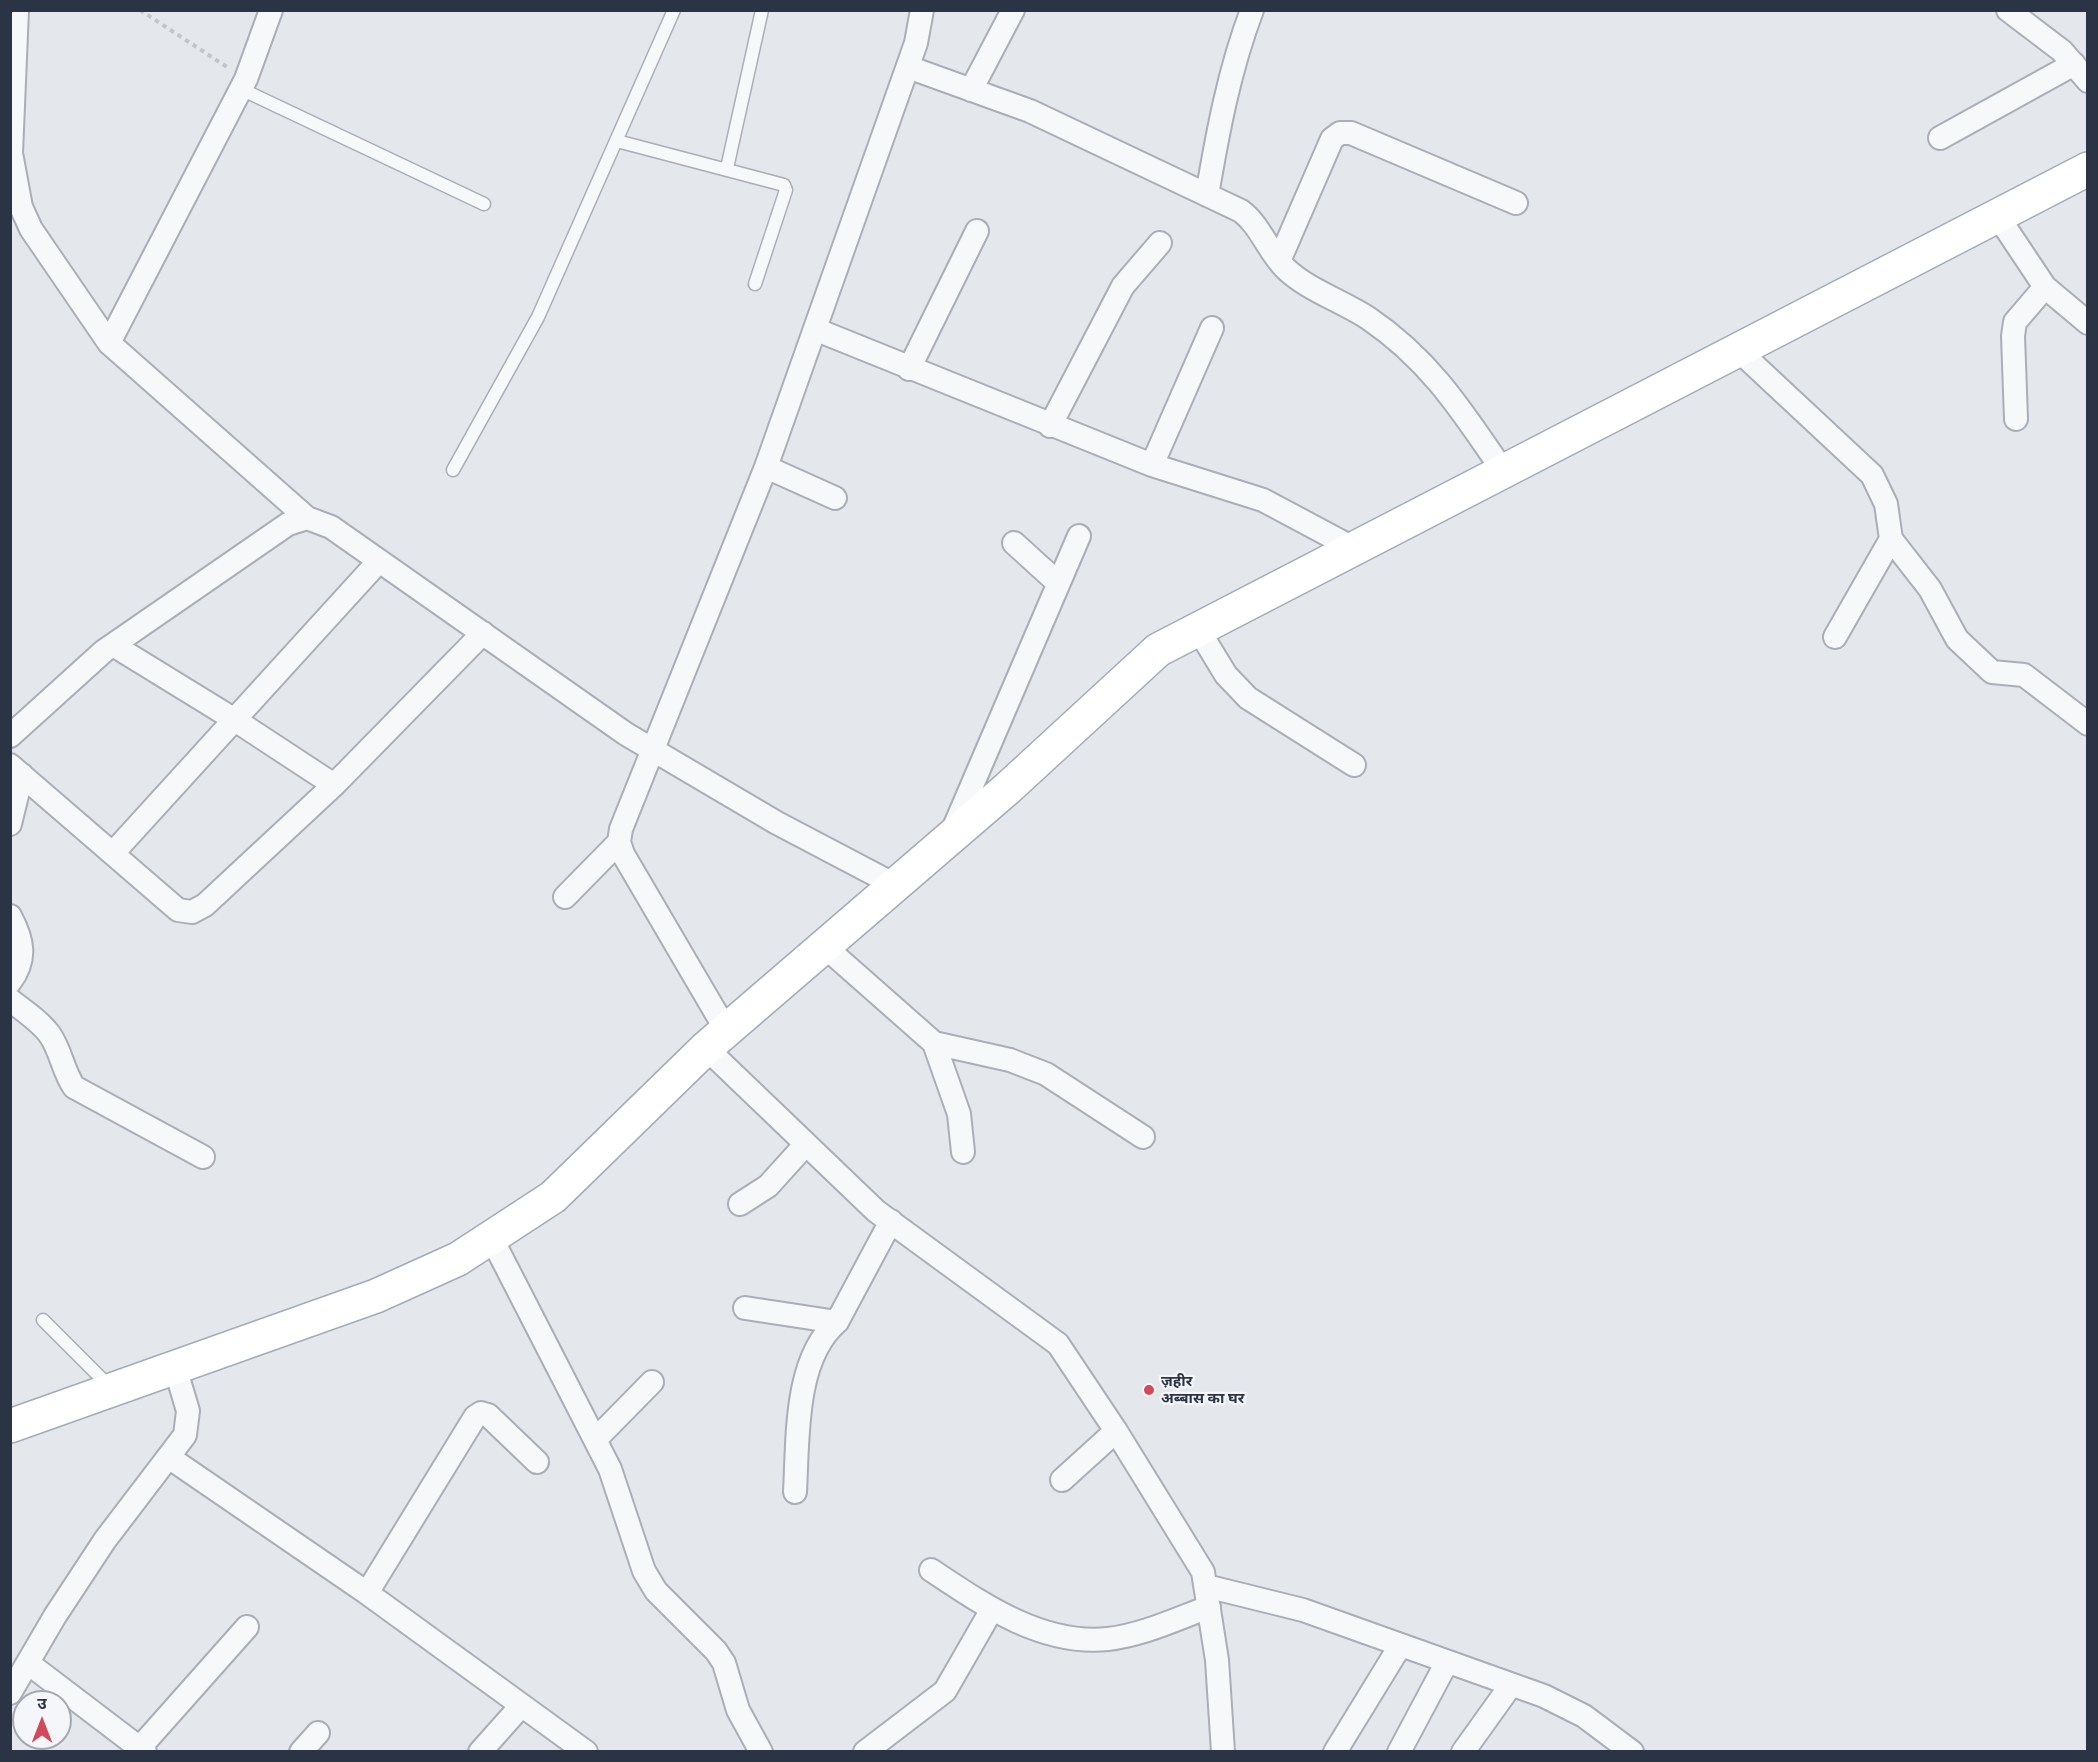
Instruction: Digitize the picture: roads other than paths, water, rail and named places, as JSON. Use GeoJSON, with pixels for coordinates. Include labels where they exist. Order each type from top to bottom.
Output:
{"type":"FeatureCollection","features":[{"type":"Feature","properties":{"kind":"main road"},"geometry":{"type":"LineString","coordinates":[[10,1426],[376,1296],[458,1259],[553,1197],[716,1039],[949,839],[1158,650],[2088,169]]}},
{"type":"Feature","properties":{"kind":"street"},"geometry":{"type":"LineString","coordinates":[[17,10],[10,153],[21,207],[31,229],[109,343],[307,518],[331,527],[652,749],[777,823],[895,885]]}},
{"type":"Feature","properties":{"kind":"street"},"geometry":{"type":"LineString","coordinates":[[109,343],[243,84],[271,10]]}},
{"type":"Feature","properties":{"kind":"street"},"geometry":{"type":"LineString","coordinates":[[565,897],[619,842],[652,749],[766,467],[817,330],[916,43],[922,10]]}},
{"type":"Feature","properties":{"kind":"street"},"geometry":{"type":"LineString","coordinates":[[971,90],[1013,10]]}},
{"type":"Feature","properties":{"kind":"street"},"geometry":{"type":"LineString","coordinates":[[1207,195],[1221,112],[1235,59],[1252,10]]}},
{"type":"Feature","properties":{"kind":"street"},"geometry":{"type":"LineString","coordinates":[[1940,138],[2081,72],[2008,10]]}},
{"type":"Feature","properties":{"kind":"street"},"geometry":{"type":"LineString","coordinates":[[908,67],[1030,111],[1248,216],[1279,261],[1291,273],[1367,318],[1420,361],[1454,399],[1503,471]]}},
{"type":"Feature","properties":{"kind":"street"},"geometry":{"type":"LineString","coordinates":[[1279,261],[1332,139],[1340,133],[1351,133],[1516,203]]}},
{"type":"Feature","properties":{"kind":"street"},"geometry":{"type":"LineString","coordinates":[[1997,215],[2045,287],[2088,324]]}},
{"type":"Feature","properties":{"kind":"street"},"geometry":{"type":"LineString","coordinates":[[909,369],[977,231]]}},
{"type":"Feature","properties":{"kind":"street"},"geometry":{"type":"LineString","coordinates":[[1050,426],[1123,286],[1160,243]]}},
{"type":"Feature","properties":{"kind":"street"},"geometry":{"type":"LineString","coordinates":[[2016,419],[2013,336],[2015,322],[2023,309],[2045,287]]}},
{"type":"Feature","properties":{"kind":"street"},"geometry":{"type":"LineString","coordinates":[[1152,465],[1212,328]]}},
{"type":"Feature","properties":{"kind":"street"},"geometry":{"type":"LineString","coordinates":[[817,330],[1050,426],[1152,465],[1263,500],[1353,548]]}},
{"type":"Feature","properties":{"kind":"street"},"geometry":{"type":"LineString","coordinates":[[1737,349],[1872,475],[1886,504],[1891,539],[1930,589],[1951,632],[1974,656],[1997,674],[2024,675],[2088,724]]}},
{"type":"Feature","properties":{"kind":"street"},"geometry":{"type":"LineString","coordinates":[[766,467],[835,498]]}},
{"type":"Feature","properties":{"kind":"street"},"geometry":{"type":"LineString","coordinates":[[10,736],[113,645],[288,524],[307,518]]}},
{"type":"Feature","properties":{"kind":"street"},"geometry":{"type":"LineString","coordinates":[[949,839],[1079,536]]}},
{"type":"Feature","properties":{"kind":"street"},"geometry":{"type":"LineString","coordinates":[[1835,636],[1891,539]]}},
{"type":"Feature","properties":{"kind":"street"},"geometry":{"type":"LineString","coordinates":[[1014,543],[1058,583]]}},
{"type":"Feature","properties":{"kind":"street"},"geometry":{"type":"LineString","coordinates":[[112,853],[379,561]]}},
{"type":"Feature","properties":{"kind":"street"},"geometry":{"type":"LineString","coordinates":[[1198,629],[1234,686],[1354,765]]}},
{"type":"Feature","properties":{"kind":"street"},"geometry":{"type":"LineString","coordinates":[[16,770],[178,910],[192,912],[205,905],[334,785],[483,633]]}},
{"type":"Feature","properties":{"kind":"street"},"geometry":{"type":"LineString","coordinates":[[113,645],[235,720],[334,785]]}},
{"type":"Feature","properties":{"kind":"street"},"geometry":{"type":"LineString","coordinates":[[10,824],[16,770]]}},
{"type":"Feature","properties":{"kind":"street"},"geometry":{"type":"LineString","coordinates":[[619,842],[716,1039],[806,1144],[876,1211],[1058,1344],[1116,1431],[1203,1572],[1217,1660],[1223,1752]]}},
{"type":"Feature","properties":{"kind":"street"},"geometry":{"type":"LineString","coordinates":[[10,916],[21,934],[23,954],[19,970],[10,982]]}},
{"type":"Feature","properties":{"kind":"street"},"geometry":{"type":"LineString","coordinates":[[824,946],[934,1043],[1011,1060],[1046,1074],[1143,1137]]}},
{"type":"Feature","properties":{"kind":"street"},"geometry":{"type":"LineString","coordinates":[[10,1000],[39,1022],[50,1036],[64,1073],[74,1087],[203,1158]]}},
{"type":"Feature","properties":{"kind":"street"},"geometry":{"type":"LineString","coordinates":[[934,1043],[959,1114],[963,1152]]}},
{"type":"Feature","properties":{"kind":"street"},"geometry":{"type":"LineString","coordinates":[[741,1204],[768,1186],[806,1144]]}},
{"type":"Feature","properties":{"kind":"street"},"geometry":{"type":"LineString","coordinates":[[795,1492],[799,1422],[811,1357],[826,1331],[837,1322],[891,1221]]}},
{"type":"Feature","properties":{"kind":"street"},"geometry":{"type":"LineString","coordinates":[[491,1237],[618,1488],[644,1571],[656,1592],[716,1651],[724,1663],[738,1710],[761,1752]]}},
{"type":"Feature","properties":{"kind":"street"},"geometry":{"type":"LineString","coordinates":[[745,1308],[837,1322]]}},
{"type":"Feature","properties":{"kind":"street"},"geometry":{"type":"LineString","coordinates":[[10,1693],[55,1616],[105,1540],[170,1458],[185,1435],[188,1411],[175,1367]]}},
{"type":"Feature","properties":{"kind":"street"},"geometry":{"type":"LineString","coordinates":[[595,1440],[652,1382]]}},
{"type":"Feature","properties":{"kind":"street"},"geometry":{"type":"LineString","coordinates":[[367,1593],[475,1417],[481,1413],[488,1415],[537,1462]]}},
{"type":"Feature","properties":{"kind":"street"},"geometry":{"type":"LineString","coordinates":[[1062,1480],[1116,1431]]}},
{"type":"Feature","properties":{"kind":"street"},"geometry":{"type":"LineString","coordinates":[[170,1458],[367,1593],[586,1752]]}},
{"type":"Feature","properties":{"kind":"street"},"geometry":{"type":"LineString","coordinates":[[931,1570],[991,1611],[1057,1634],[1081,1639],[1108,1639],[1142,1632],[1207,1597],[1303,1610],[1544,1696],[1584,1716],[1632,1752]]}},
{"type":"Feature","properties":{"kind":"street"},"geometry":{"type":"LineString","coordinates":[[865,1752],[945,1691],[991,1611]]}},
{"type":"Feature","properties":{"kind":"street"},"geometry":{"type":"LineString","coordinates":[[28,1663],[140,1750],[247,1627]]}},
{"type":"Feature","properties":{"kind":"street"},"geometry":{"type":"LineString","coordinates":[[1335,1752],[1400,1646]]}},
{"type":"Feature","properties":{"kind":"street"},"geometry":{"type":"LineString","coordinates":[[1399,1752],[1447,1662]]}},
{"type":"Feature","properties":{"kind":"street"},"geometry":{"type":"LineString","coordinates":[[1463,1752],[1511,1685]]}},
{"type":"Feature","properties":{"kind":"street"},"geometry":{"type":"LineString","coordinates":[[480,1752],[521,1706]]}},
{"type":"Feature","properties":{"kind":"street"},"geometry":{"type":"LineString","coordinates":[[302,1752],[318,1733]]}},
{"type":"Feature","properties":{"kind":"lane"},"geometry":{"type":"LineString","coordinates":[[453,470],[538,317],[674,10]]}},
{"type":"Feature","properties":{"kind":"lane"},"geometry":{"type":"LineString","coordinates":[[727,168],[762,10]]}},
{"type":"Feature","properties":{"kind":"lane"},"geometry":{"type":"LineString","coordinates":[[243,84],[484,204]]}},
{"type":"Feature","properties":{"kind":"lane"},"geometry":{"type":"LineString","coordinates":[[617,141],[727,168],[786,188],[754,284]]}},
{"type":"Feature","properties":{"kind":"lane"},"geometry":{"type":"LineString","coordinates":[[43,1320],[112,1390]]}},
{"type":"Feature","properties":{"kind":"place","name":"ज़हीर अब्बास का घर"},"geometry":{"type":"Point","coordinates":[1149,1390]}}]}
